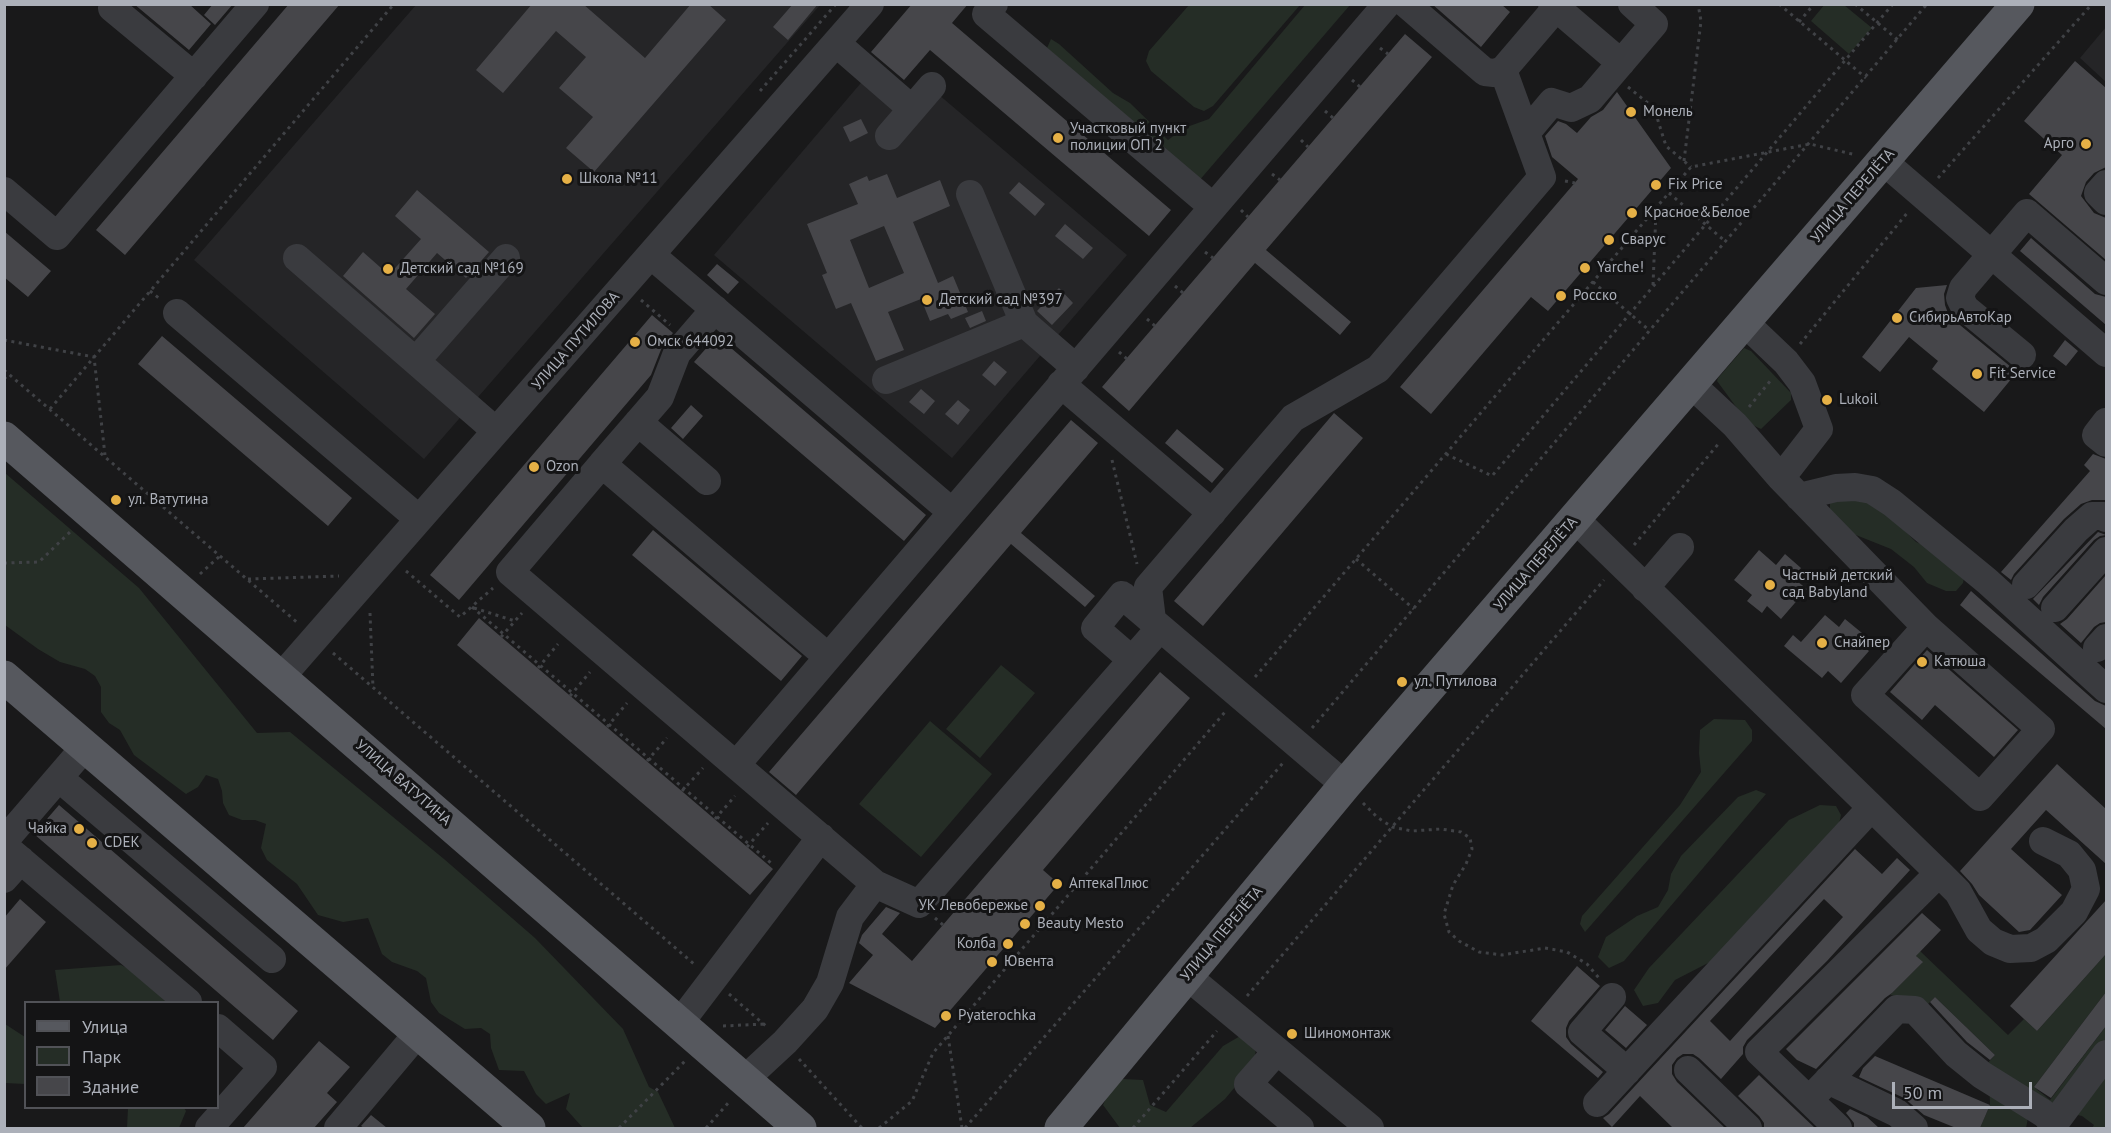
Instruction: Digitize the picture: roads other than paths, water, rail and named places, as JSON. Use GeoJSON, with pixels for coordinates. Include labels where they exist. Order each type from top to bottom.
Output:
{"type":"FeatureCollection","features":[{"type":"Feature","properties":{"kind":"main road","name":"УЛИЦА ПЕРЕЛЁТА"},"geometry":{"type":"LineString","coordinates":[[1061,1128],[1345,785],[2018,4]]}},
{"type":"Feature","properties":{"kind":"main road","name":"УЛИЦА ВАТУТИНА"},"geometry":{"type":"LineString","coordinates":[[4,438],[679,1023],[740,1086],[800,1128]]}},
{"type":"Feature","properties":{"kind":"main road"},"geometry":{"type":"LineString","coordinates":[[4,677],[529,1128]]}},
{"type":"Feature","properties":{"kind":"street"},"geometry":{"type":"LineString","coordinates":[[4,191],[57,236],[255,4]]}},
{"type":"Feature","properties":{"kind":"street","name":"УЛИЦА ПУТИЛОВА"},"geometry":{"type":"LineString","coordinates":[[281,677],[870,4]]}},
{"type":"Feature","properties":{"kind":"street"},"geometry":{"type":"LineString","coordinates":[[994,4],[986,14],[1213,207]]}},
{"type":"Feature","properties":{"kind":"street"},"geometry":{"type":"LineString","coordinates":[[735,764],[1387,4]]}},
{"type":"Feature","properties":{"kind":"street"},"geometry":{"type":"LineString","coordinates":[[1406,4],[1485,72],[1494,74],[1503,70],[1554,6],[1624,75]]}},
{"type":"Feature","properties":{"kind":"street"},"geometry":{"type":"LineString","coordinates":[[1526,134],[1552,102],[1571,108],[1590,99],[1624,75],[1654,24],[1632,4]]}},
{"type":"Feature","properties":{"kind":"street"},"geometry":{"type":"LineString","coordinates":[[112,8],[194,76]]}},
{"type":"Feature","properties":{"kind":"street"},"geometry":{"type":"LineString","coordinates":[[836,44],[912,109]]}},
{"type":"Feature","properties":{"kind":"street"},"geometry":{"type":"LineString","coordinates":[[715,309],[677,353],[660,397],[510,572],[875,884],[919,904],[1132,660],[1156,624],[1148,587],[1293,418],[1378,369],[1542,177],[1503,70]]}},
{"type":"Feature","properties":{"kind":"street"},"geometry":{"type":"LineString","coordinates":[[889,136],[932,86]]}},
{"type":"Feature","properties":{"kind":"street"},"geometry":{"type":"LineString","coordinates":[[1883,161],[2106,353]]}},
{"type":"Feature","properties":{"kind":"street"},"geometry":{"type":"LineString","coordinates":[[2106,184],[2098,194],[2106,201]]}},
{"type":"Feature","properties":{"kind":"street"},"geometry":{"type":"LineString","coordinates":[[970,194],[1023,323],[1102,419],[1212,513]]}},
{"type":"Feature","properties":{"kind":"street"},"geometry":{"type":"LineString","coordinates":[[2022,355],[1965,308],[1960,298],[1963,288],[2027,213],[2106,281]]}},
{"type":"Feature","properties":{"kind":"street"},"geometry":{"type":"LineString","coordinates":[[651,255],[952,512]]}},
{"type":"Feature","properties":{"kind":"street"},"geometry":{"type":"LineString","coordinates":[[297,258],[496,431]]}},
{"type":"Feature","properties":{"kind":"street"},"geometry":{"type":"LineString","coordinates":[[416,361],[506,258]]}},
{"type":"Feature","properties":{"kind":"street"},"geometry":{"type":"LineString","coordinates":[[177,313],[419,519]]}},
{"type":"Feature","properties":{"kind":"street"},"geometry":{"type":"LineString","coordinates":[[1744,322],[1786,362],[1802,383],[1819,429],[1790,488]]}},
{"type":"Feature","properties":{"kind":"street"},"geometry":{"type":"LineString","coordinates":[[886,380],[1023,323]]}},
{"type":"Feature","properties":{"kind":"street"},"geometry":{"type":"LineString","coordinates":[[1690,384],[1735,424],[1790,488],[1926,627],[2041,729],[1980,797],[1865,695],[1926,627]]}},
{"type":"Feature","properties":{"kind":"street"},"geometry":{"type":"LineString","coordinates":[[638,422],[707,482]]}},
{"type":"Feature","properties":{"kind":"street"},"geometry":{"type":"LineString","coordinates":[[2106,422],[2096,435],[2106,443]]}},
{"type":"Feature","properties":{"kind":"street"},"geometry":{"type":"LineString","coordinates":[[602,464],[828,657]]}},
{"type":"Feature","properties":{"kind":"street"},"geometry":{"type":"LineString","coordinates":[[1790,488],[1855,487],[1872,490],[1892,503],[1987,581],[2106,689]]}},
{"type":"Feature","properties":{"kind":"street"},"geometry":{"type":"LineString","coordinates":[[2026,585],[2091,516],[2106,518]]}},
{"type":"Feature","properties":{"kind":"street"},"geometry":{"type":"LineString","coordinates":[[1575,519],[1958,892],[1979,930],[1993,942],[2010,949],[2031,948],[2046,940],[2074,912],[2086,889],[2082,870],[2069,854],[2043,841]]}},
{"type":"Feature","properties":{"kind":"street"},"geometry":{"type":"LineString","coordinates":[[1645,588],[1680,547]]}},
{"type":"Feature","properties":{"kind":"street"},"geometry":{"type":"LineString","coordinates":[[2055,608],[2106,551]]}},
{"type":"Feature","properties":{"kind":"street"},"geometry":{"type":"LineString","coordinates":[[1132,660],[1095,627],[1122,595],[1345,785]]}},
{"type":"Feature","properties":{"kind":"street"},"geometry":{"type":"LineString","coordinates":[[85,747],[59,778],[9,856],[187,1001]]}},
{"type":"Feature","properties":{"kind":"street"},"geometry":{"type":"LineString","coordinates":[[59,778],[272,959]]}},
{"type":"Feature","properties":{"kind":"street"},"geometry":{"type":"LineString","coordinates":[[1597,1103],[1871,808]]}},
{"type":"Feature","properties":{"kind":"street"},"geometry":{"type":"LineString","coordinates":[[679,1023],[820,837]]}},
{"type":"Feature","properties":{"kind":"street"},"geometry":{"type":"LineString","coordinates":[[1914,1128],[1897,1113],[1819,1090],[1759,1052],[1939,873]]}},
{"type":"Feature","properties":{"kind":"street"},"geometry":{"type":"LineString","coordinates":[[740,1086],[775,1033],[815,1009],[830,983],[850,917],[875,884]]}},
{"type":"Feature","properties":{"kind":"street"},"geometry":{"type":"LineString","coordinates":[[1187,976],[1370,1128]]}},
{"type":"Feature","properties":{"kind":"street"},"geometry":{"type":"LineString","coordinates":[[1612,997],[1582,1032],[1627,1071]]}},
{"type":"Feature","properties":{"kind":"street"},"geometry":{"type":"LineString","coordinates":[[1819,1090],[1898,1009],[1915,1010],[1956,1054],[1982,1075],[2043,1113],[2053,1126],[2106,1054]]}},
{"type":"Feature","properties":{"kind":"street"},"geometry":{"type":"LineString","coordinates":[[209,1128],[263,1067],[219,1029]]}},
{"type":"Feature","properties":{"kind":"street"},"geometry":{"type":"LineString","coordinates":[[338,1128],[367,1084],[418,1033]]}},
{"type":"Feature","properties":{"kind":"street"},"geometry":{"type":"LineString","coordinates":[[1276,1052],[1248,1083],[1300,1128]]}},
{"type":"Feature","properties":{"kind":"street"},"geometry":{"type":"LineString","coordinates":[[1688,1070],[1748,1128]]}},
{"type":"Feature","properties":{"kind":"street"},"geometry":{"type":"LineString","coordinates":[[1819,1090],[1838,1128]]}},
{"type":"Feature","properties":{"kind":"place","name":"Монель"},"geometry":{"type":"Point","coordinates":[1631,112]}},
{"type":"Feature","properties":{"kind":"place","name":"Участковый пункт полиции ОП 2"},"geometry":{"type":"Point","coordinates":[1058,138]}},
{"type":"Feature","properties":{"kind":"place","name":"Арго"},"geometry":{"type":"Point","coordinates":[2086,144]}},
{"type":"Feature","properties":{"kind":"place","name":"Школа №11"},"geometry":{"type":"Point","coordinates":[567,179]}},
{"type":"Feature","properties":{"kind":"place","name":"Fix Price"},"geometry":{"type":"Point","coordinates":[1656,185]}},
{"type":"Feature","properties":{"kind":"place","name":"Красное&Белое"},"geometry":{"type":"Point","coordinates":[1632,213]}},
{"type":"Feature","properties":{"kind":"place","name":"Сварус"},"geometry":{"type":"Point","coordinates":[1609,240]}},
{"type":"Feature","properties":{"kind":"place","name":"Yarche!"},"geometry":{"type":"Point","coordinates":[1585,268]}},
{"type":"Feature","properties":{"kind":"place","name":"Детский сад №169"},"geometry":{"type":"Point","coordinates":[388,269]}},
{"type":"Feature","properties":{"kind":"place","name":"Росско"},"geometry":{"type":"Point","coordinates":[1561,296]}},
{"type":"Feature","properties":{"kind":"place","name":"Детский сад №397"},"geometry":{"type":"Point","coordinates":[927,300]}},
{"type":"Feature","properties":{"kind":"place","name":"СибирьАвтоКар"},"geometry":{"type":"Point","coordinates":[1897,318]}},
{"type":"Feature","properties":{"kind":"place","name":"Омск 644092"},"geometry":{"type":"Point","coordinates":[635,342]}},
{"type":"Feature","properties":{"kind":"place","name":"Fit Service"},"geometry":{"type":"Point","coordinates":[1977,374]}},
{"type":"Feature","properties":{"kind":"place","name":"Lukoil"},"geometry":{"type":"Point","coordinates":[1827,400]}},
{"type":"Feature","properties":{"kind":"place","name":"Ozon"},"geometry":{"type":"Point","coordinates":[534,467]}},
{"type":"Feature","properties":{"kind":"place","name":"ул. Ватутина"},"geometry":{"type":"Point","coordinates":[116,500]}},
{"type":"Feature","properties":{"kind":"place","name":"Частный детский сад Babyland"},"geometry":{"type":"Point","coordinates":[1770,585]}},
{"type":"Feature","properties":{"kind":"place","name":"Снайпер"},"geometry":{"type":"Point","coordinates":[1822,643]}},
{"type":"Feature","properties":{"kind":"place","name":"Катюша"},"geometry":{"type":"Point","coordinates":[1922,662]}},
{"type":"Feature","properties":{"kind":"place","name":"ул. Путилова"},"geometry":{"type":"Point","coordinates":[1402,682]}},
{"type":"Feature","properties":{"kind":"place","name":"Чайка"},"geometry":{"type":"Point","coordinates":[79,829]}},
{"type":"Feature","properties":{"kind":"place","name":"CDEK"},"geometry":{"type":"Point","coordinates":[92,843]}},
{"type":"Feature","properties":{"kind":"place","name":"АптекаПлюс"},"geometry":{"type":"Point","coordinates":[1057,884]}},
{"type":"Feature","properties":{"kind":"place","name":"УК Левобережье"},"geometry":{"type":"Point","coordinates":[1040,906]}},
{"type":"Feature","properties":{"kind":"place","name":"Beauty Mesto"},"geometry":{"type":"Point","coordinates":[1025,924]}},
{"type":"Feature","properties":{"kind":"place","name":"Колба"},"geometry":{"type":"Point","coordinates":[1008,944]}},
{"type":"Feature","properties":{"kind":"place","name":"Ювента"},"geometry":{"type":"Point","coordinates":[992,962]}},
{"type":"Feature","properties":{"kind":"place","name":"Pyaterochka"},"geometry":{"type":"Point","coordinates":[946,1016]}},
{"type":"Feature","properties":{"kind":"place","name":"Шиномонтаж"},"geometry":{"type":"Point","coordinates":[1292,1034]}}]}
